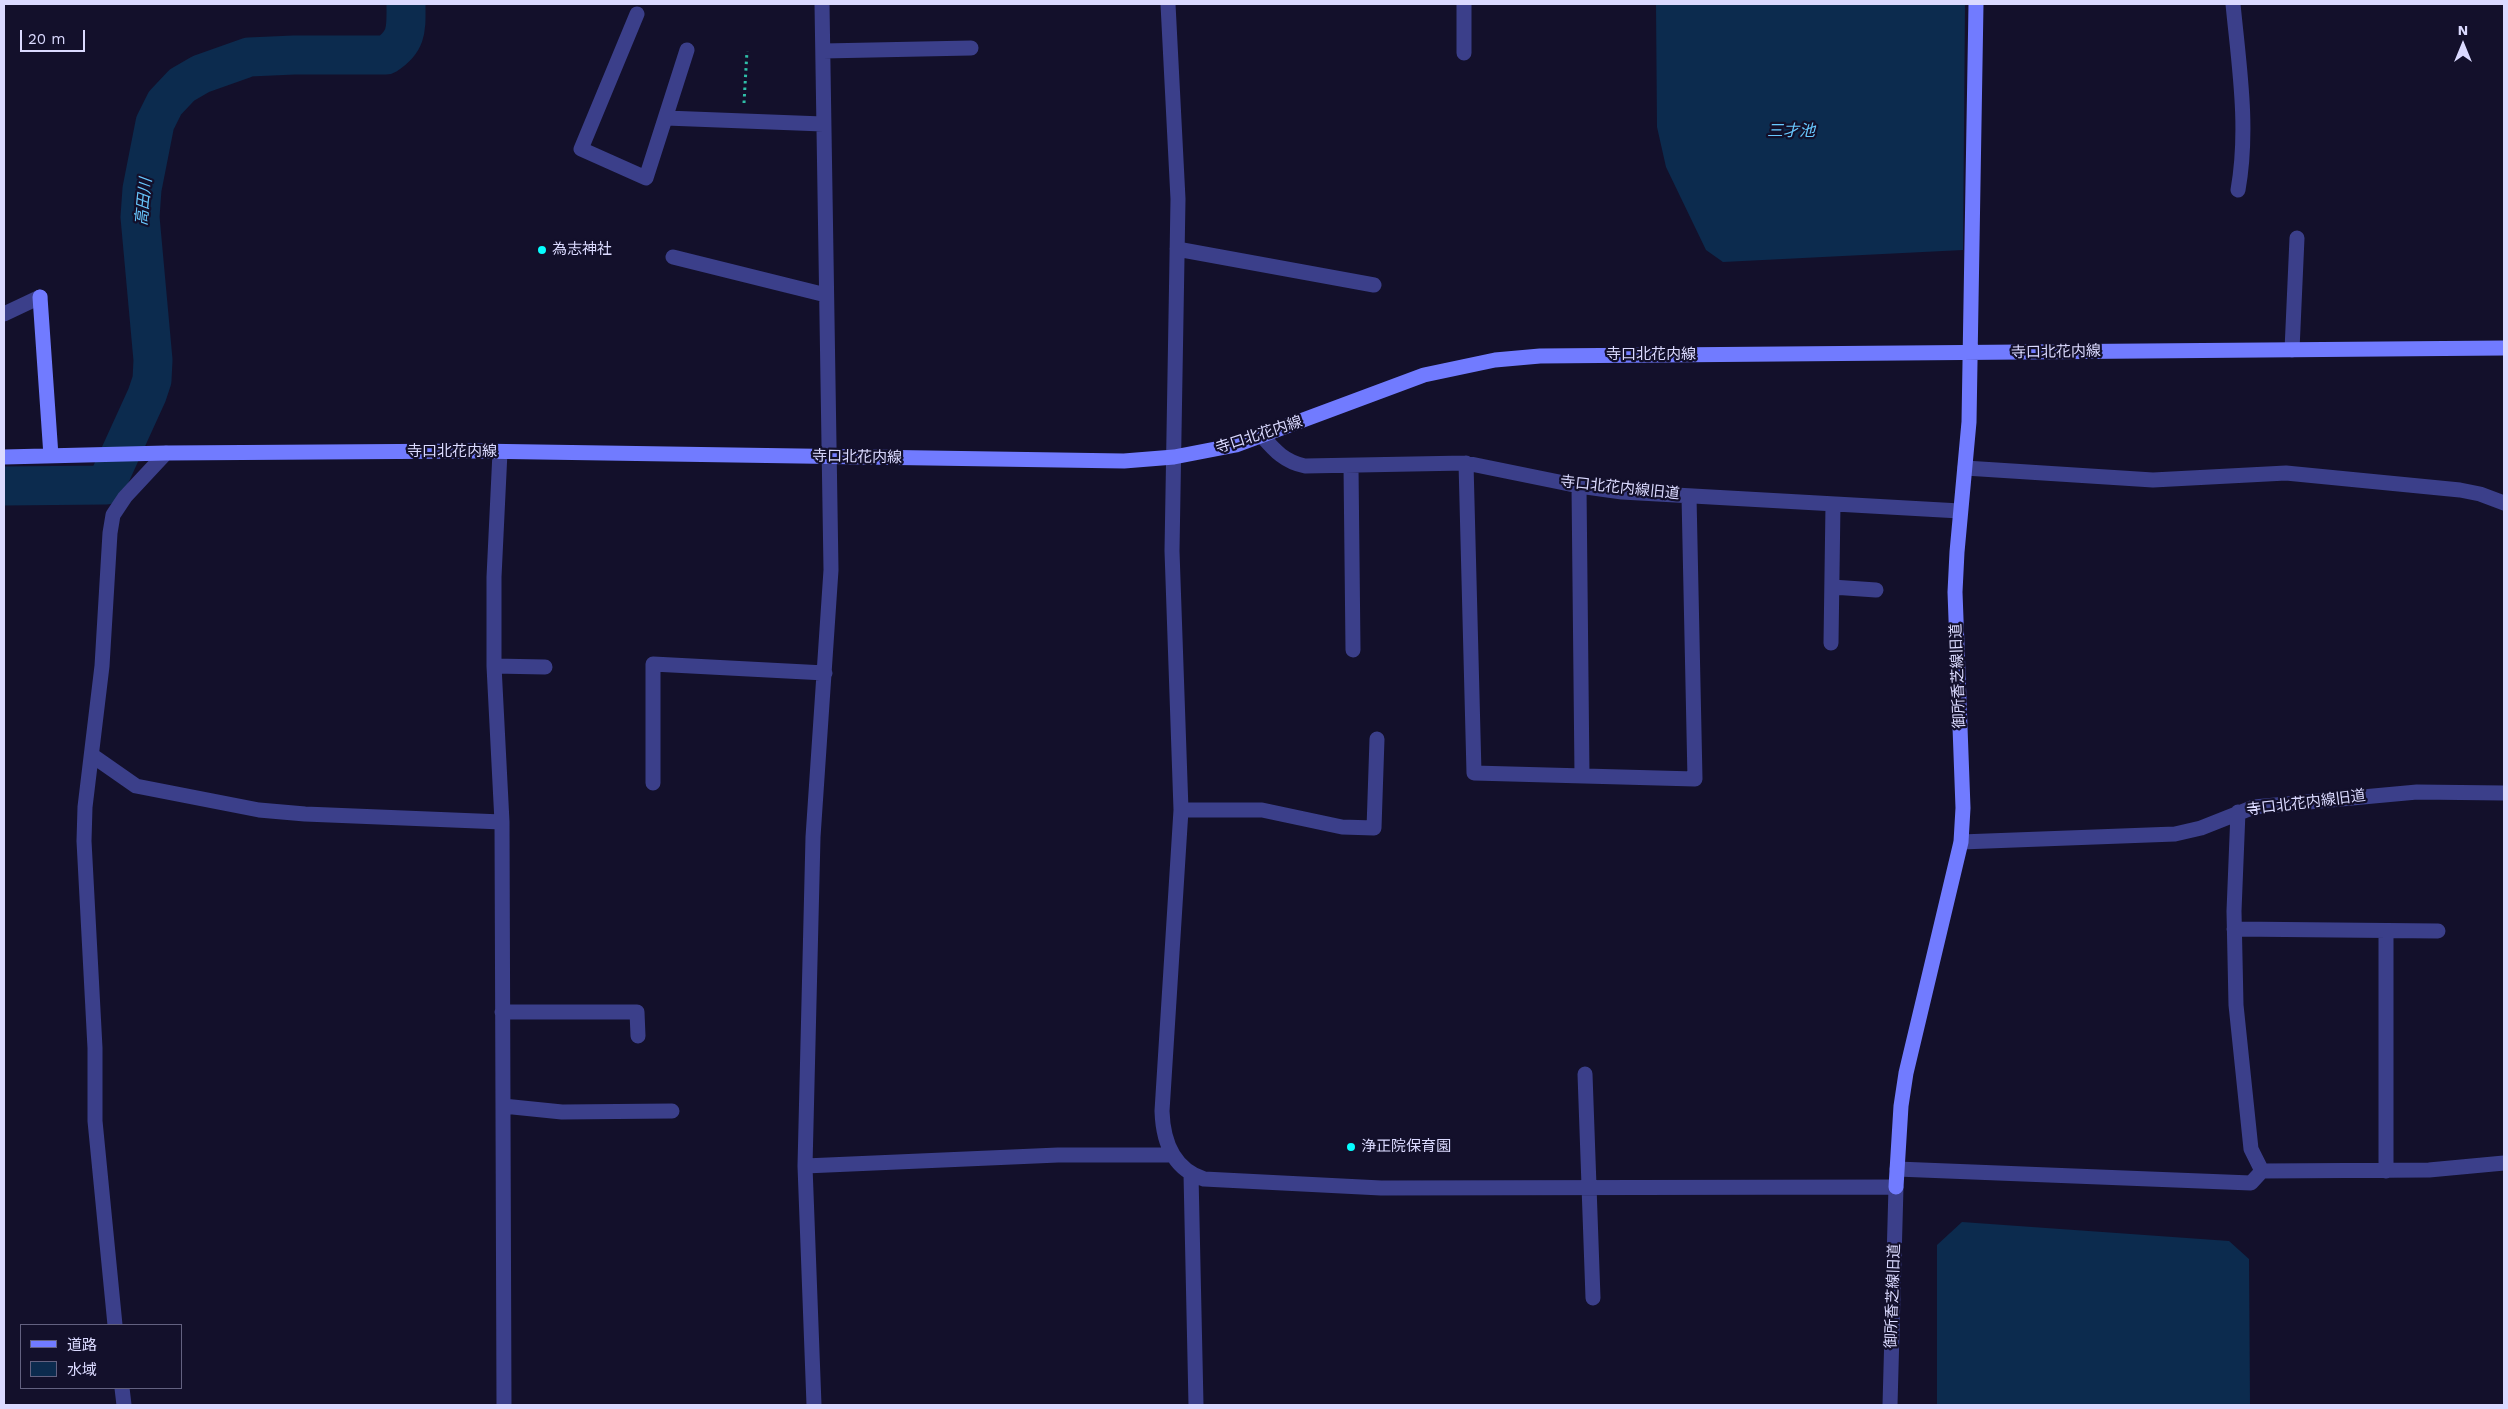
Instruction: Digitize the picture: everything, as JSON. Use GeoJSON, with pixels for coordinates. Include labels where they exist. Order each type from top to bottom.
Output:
{"type":"FeatureCollection","features":[{"type":"Feature","properties":{"kind":"main road","name":"御所香芝線旧道"},"geometry":{"type":"LineString","coordinates":[[1896,1187],[1900,1106],[1906,1072],[1961,842],[1963,808],[1955,592],[1960,511],[1969,422],[1976,4]]}},
{"type":"Feature","properties":{"kind":"main road"},"geometry":{"type":"LineString","coordinates":[[40,297],[51,456]]}},
{"type":"Feature","properties":{"kind":"main road","name":"寺口北花内線"},"geometry":{"type":"LineString","coordinates":[[4,457],[137,453],[500,452],[1124,461],[1206,452],[1262,436],[1424,375],[1495,360],[1540,356],[1970,354],[2504,348]]}},
{"type":"Feature","properties":{"kind":"street"},"geometry":{"type":"LineString","coordinates":[[814,1405],[805,1166],[813,837],[831,570],[822,4]]}},
{"type":"Feature","properties":{"kind":"street"},"geometry":{"type":"LineString","coordinates":[[1168,4],[1177,150],[1178,249],[1172,551],[1181,810],[1162,1111],[1165,1136],[1173,1155],[1181,1166],[1191,1174],[1204,1179],[1316,1186],[1589,1188],[1896,1187]]}},
{"type":"Feature","properties":{"kind":"street"},"geometry":{"type":"LineString","coordinates":[[1464,4],[1464,53]]}},
{"type":"Feature","properties":{"kind":"street"},"geometry":{"type":"LineString","coordinates":[[2234,4],[2244,129],[2244,158],[2238,190]]}},
{"type":"Feature","properties":{"kind":"street"},"geometry":{"type":"LineString","coordinates":[[637,14],[581,149],[646,178],[687,50]]}},
{"type":"Feature","properties":{"kind":"street"},"geometry":{"type":"LineString","coordinates":[[823,51],[971,48]]}},
{"type":"Feature","properties":{"kind":"street"},"geometry":{"type":"LineString","coordinates":[[666,118],[823,124]]}},
{"type":"Feature","properties":{"kind":"street"},"geometry":{"type":"LineString","coordinates":[[2292,350],[2297,238]]}},
{"type":"Feature","properties":{"kind":"street"},"geometry":{"type":"LineString","coordinates":[[1178,249],[1374,285]]}},
{"type":"Feature","properties":{"kind":"street"},"geometry":{"type":"LineString","coordinates":[[673,257],[826,295]]}},
{"type":"Feature","properties":{"kind":"street"},"geometry":{"type":"LineString","coordinates":[[4,314],[40,297]]}},
{"type":"Feature","properties":{"kind":"street","name":"寺口北花内線旧道"},"geometry":{"type":"LineString","coordinates":[[1262,436],[1280,456],[1291,464],[1305,466],[1466,464],[1579,486],[1622,492],[1960,511]]}},
{"type":"Feature","properties":{"kind":"street"},"geometry":{"type":"LineString","coordinates":[[500,452],[494,577],[494,666],[502,822],[504,1405]]}},
{"type":"Feature","properties":{"kind":"street"},"geometry":{"type":"LineString","coordinates":[[115,1324],[97,1156],[95,1048],[85,883],[85,807],[93,756],[102,666],[110,533],[114,515],[125,497],[166,453]]}},
{"type":"Feature","properties":{"kind":"street"},"geometry":{"type":"LineString","coordinates":[[1466,464],[1474,773],[1695,779],[1689,496]]}},
{"type":"Feature","properties":{"kind":"street"},"geometry":{"type":"LineString","coordinates":[[1351,466],[1353,650]]}},
{"type":"Feature","properties":{"kind":"street"},"geometry":{"type":"LineString","coordinates":[[1965,468],[2153,480],[2257,473],[2315,474],[2460,490],[2480,494],[2504,503]]}},
{"type":"Feature","properties":{"kind":"street"},"geometry":{"type":"LineString","coordinates":[[1579,486],[1582,776]]}},
{"type":"Feature","properties":{"kind":"street"},"geometry":{"type":"LineString","coordinates":[[1831,643],[1833,504]]}},
{"type":"Feature","properties":{"kind":"street"},"geometry":{"type":"LineString","coordinates":[[1832,587],[1876,590]]}},
{"type":"Feature","properties":{"kind":"street"},"geometry":{"type":"LineString","coordinates":[[653,783],[653,664],[825,673]]}},
{"type":"Feature","properties":{"kind":"street"},"geometry":{"type":"LineString","coordinates":[[494,666],[546,667]]}},
{"type":"Feature","properties":{"kind":"street"},"geometry":{"type":"LineString","coordinates":[[1181,810],[1262,810],[1342,827],[1374,828],[1376,739]]}},
{"type":"Feature","properties":{"kind":"street"},"geometry":{"type":"LineString","coordinates":[[93,756],[136,786],[260,810],[306,814],[502,822]]}},
{"type":"Feature","properties":{"kind":"street","name":"寺口北花内線旧道"},"geometry":{"type":"LineString","coordinates":[[1961,842],[2175,834],[2201,828],[2254,807],[2390,794],[2463,791],[2504,793]]}},
{"type":"Feature","properties":{"kind":"street"},"geometry":{"type":"LineString","coordinates":[[2238,812],[2234,929],[2236,1005],[2251,1149],[2262,1171]]}},
{"type":"Feature","properties":{"kind":"street"},"geometry":{"type":"LineString","coordinates":[[2234,929],[2438,931]]}},
{"type":"Feature","properties":{"kind":"street"},"geometry":{"type":"LineString","coordinates":[[2386,931],[2386,1171]]}},
{"type":"Feature","properties":{"kind":"street"},"geometry":{"type":"LineString","coordinates":[[502,1012],[637,1012],[638,1036]]}},
{"type":"Feature","properties":{"kind":"street"},"geometry":{"type":"LineString","coordinates":[[1585,1074],[1593,1298]]}},
{"type":"Feature","properties":{"kind":"street"},"geometry":{"type":"LineString","coordinates":[[503,1106],[562,1112],[672,1111]]}},
{"type":"Feature","properties":{"kind":"street"},"geometry":{"type":"LineString","coordinates":[[805,1166],[1058,1155],[1173,1155]]}},
{"type":"Feature","properties":{"kind":"street"},"geometry":{"type":"LineString","coordinates":[[1897,1169],[2251,1183],[2262,1171],[2456,1169],[2504,1163]]}},
{"type":"Feature","properties":{"kind":"street"},"geometry":{"type":"LineString","coordinates":[[1191,1174],[1196,1405]]}},
{"type":"Feature","properties":{"kind":"street","name":"御所香芝線旧道"},"geometry":{"type":"LineString","coordinates":[[1890,1405],[1896,1187]]}},
{"type":"Feature","properties":{"kind":"street"},"geometry":{"type":"LineString","coordinates":[[122,1389],[124,1405]]}},
{"type":"Feature","properties":{"kind":"path"},"geometry":{"type":"LineString","coordinates":[[744,121],[747,51]]}},
{"type":"Feature","properties":{"kind":"water","name":"三才池"},"geometry":{"type":"Polygon","coordinates":[[[1656,4],[1965,4],[1963,250],[1723,262],[1706,250],[1666,167],[1657,127],[1656,4]]]}},
{"type":"Feature","properties":{"kind":"water"},"geometry":{"type":"Polygon","coordinates":[[[1962,1222],[2229,1241],[2249,1259],[2250,1405],[1937,1405],[1937,1245],[1962,1222]]]}},
{"type":"Feature","properties":{"kind":"waterway","name":"高田川"},"geometry":{"type":"LineString","coordinates":[[4,486],[106,485],[147,395],[152,380],[153,360],[140,217],[142,189],[155,123],[165,103],[182,85],[201,74],[249,57],[386,55],[402,39],[405,27],[406,4]]}},
{"type":"Feature","properties":{"kind":"place","name":"為志神社"},"geometry":{"type":"Point","coordinates":[542,250]}},
{"type":"Feature","properties":{"kind":"place","name":"浄正院保育園"},"geometry":{"type":"Point","coordinates":[1351,1147]}}]}
